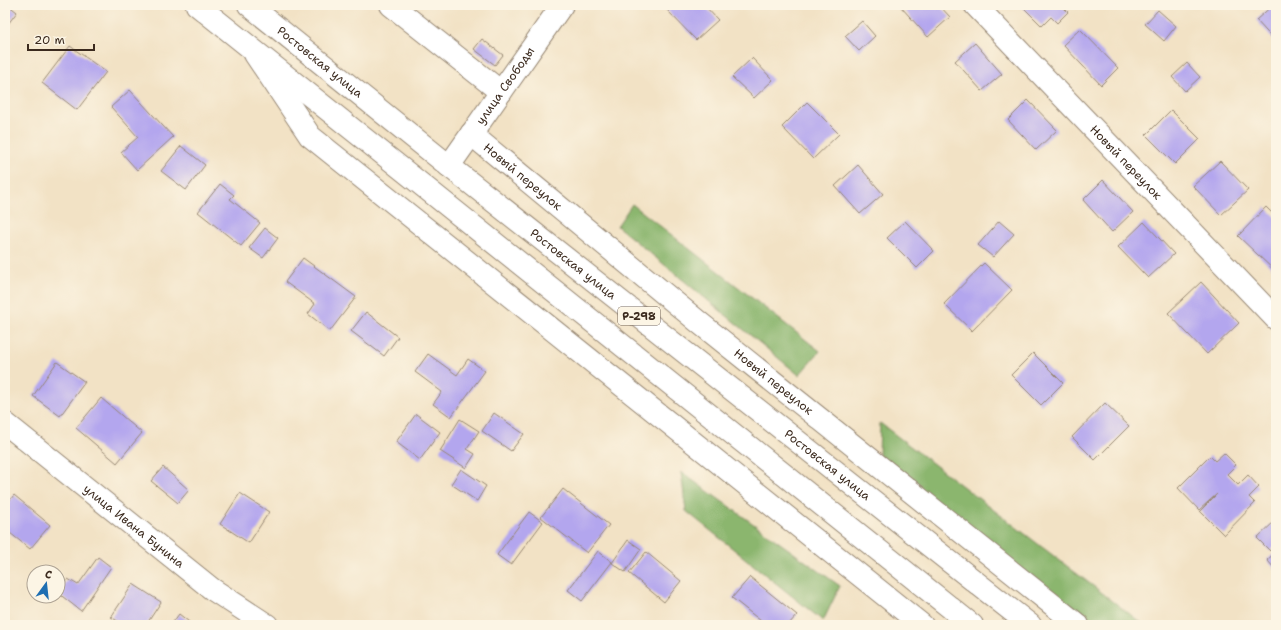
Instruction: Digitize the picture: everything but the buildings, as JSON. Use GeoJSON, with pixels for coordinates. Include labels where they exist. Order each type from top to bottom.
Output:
{"type":"FeatureCollection","features":[{"type":"Feature","properties":{"kind":"main road","name":"Р-298"},"geometry":{"type":"LineString","coordinates":[[197,5],[972,625]]}},
{"type":"Feature","properties":{"kind":"main road","name":"Ростовская улица"},"geometry":{"type":"LineString","coordinates":[[249,5],[449,166],[1030,625]]}},
{"type":"Feature","properties":{"kind":"main road"},"geometry":{"type":"LineString","coordinates":[[391,5],[501,92]]}},
{"type":"Feature","properties":{"kind":"main road","name":"улица Свободы"},"geometry":{"type":"LineString","coordinates":[[449,166],[562,5]]}},
{"type":"Feature","properties":{"kind":"main road","name":"Новый переулок"},"geometry":{"type":"LineString","coordinates":[[975,5],[1276,319]]}},
{"type":"Feature","properties":{"kind":"main road"},"geometry":{"type":"LineString","coordinates":[[252,49],[310,136],[922,625]]}},
{"type":"Feature","properties":{"kind":"main road","name":"Новый переулок"},"geometry":{"type":"LineString","coordinates":[[471,134],[701,324],[1078,625]]}},
{"type":"Feature","properties":{"kind":"main road","name":"улица Ивана Бунина"},"geometry":{"type":"LineString","coordinates":[[5,423],[212,589],[267,625]]}},
{"type":"Feature","properties":{"kind":"green space"},"geometry":{"type":"Polygon","coordinates":[[[632,204],[820,351],[799,375],[617,226],[632,204]]]}},
{"type":"Feature","properties":{"kind":"green space"},"geometry":{"type":"Polygon","coordinates":[[[880,423],[1144,625],[1090,625],[879,456],[880,423]]]}},
{"type":"Feature","properties":{"kind":"green space"},"geometry":{"type":"Polygon","coordinates":[[[681,472],[840,586],[823,621],[686,511],[681,472]]]}}]}
